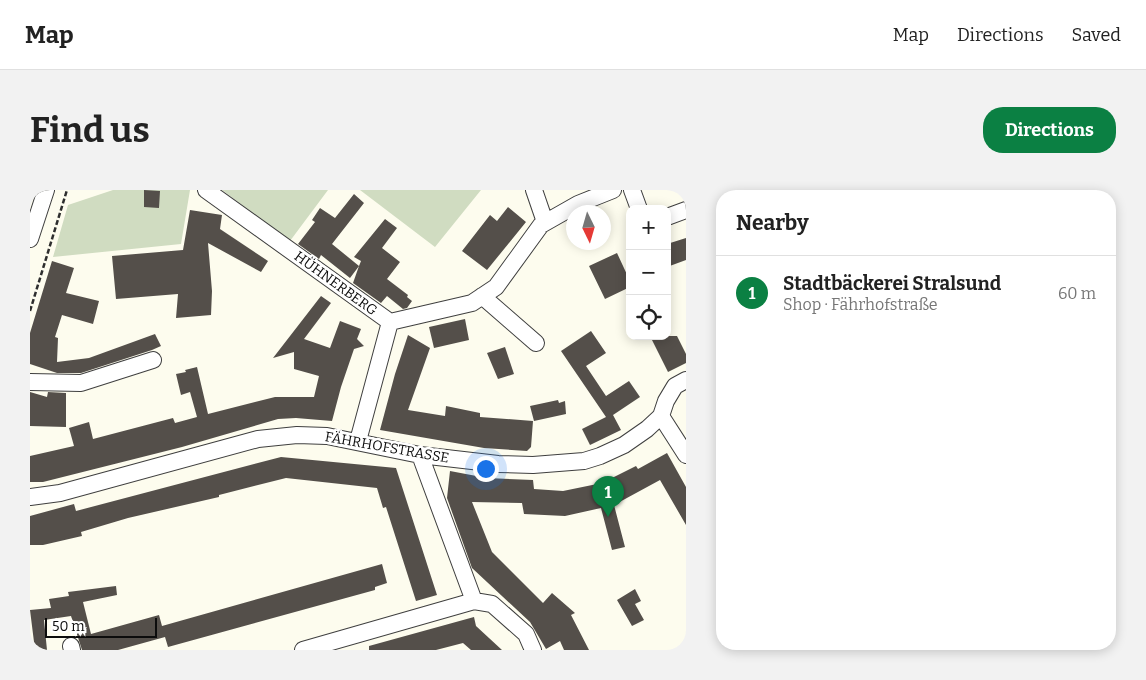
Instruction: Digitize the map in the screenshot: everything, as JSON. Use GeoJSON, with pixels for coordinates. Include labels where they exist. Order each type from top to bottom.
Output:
{"type":"FeatureCollection","features":[{"type":"Feature","properties":{"kind":"street"},"geometry":{"type":"LineString","coordinates":[[30,239],[46,190]]}},
{"type":"Feature","properties":{"kind":"street","name":"HÜHNERBERG"},"geometry":{"type":"LineString","coordinates":[[206,190],[390,322],[358,441]]}},
{"type":"Feature","properties":{"kind":"street"},"geometry":{"type":"LineString","coordinates":[[534,190],[545,222]]}},
{"type":"Feature","properties":{"kind":"street"},"geometry":{"type":"LineString","coordinates":[[390,322],[472,303],[496,287],[541,225],[578,204],[613,190]]}},
{"type":"Feature","properties":{"kind":"street"},"geometry":{"type":"LineString","coordinates":[[632,190],[638,205]]}},
{"type":"Feature","properties":{"kind":"street"},"geometry":{"type":"LineString","coordinates":[[671,216],[686,210]]}},
{"type":"Feature","properties":{"kind":"street"},"geometry":{"type":"LineString","coordinates":[[482,296],[536,343]]}},
{"type":"Feature","properties":{"kind":"street"},"geometry":{"type":"LineString","coordinates":[[30,382],[81,383],[153,360]]}},
{"type":"Feature","properties":{"kind":"street","name":"FÄHRHOFSTRASSE"},"geometry":{"type":"LineString","coordinates":[[30,497],[76,489],[258,439],[296,435],[327,436],[420,455],[498,464],[533,465],[584,461],[624,445],[646,429],[661,416],[666,401],[675,386],[686,380]]}},
{"type":"Feature","properties":{"kind":"street"},"geometry":{"type":"LineString","coordinates":[[661,416],[686,455]]}},
{"type":"Feature","properties":{"kind":"street"},"geometry":{"type":"LineString","coordinates":[[420,455],[474,601]]}},
{"type":"Feature","properties":{"kind":"street"},"geometry":{"type":"LineString","coordinates":[[306,649],[474,601],[492,604],[526,634],[533,650]]}},
{"type":"Feature","properties":{"kind":"path"},"geometry":{"type":"LineString","coordinates":[[30,311],[67,190]]}},
{"type":"Feature","properties":{"kind":"green space"},"geometry":{"type":"Polygon","coordinates":[[[113,190],[190,190],[181,244],[53,257],[68,205],[113,190]]]}},
{"type":"Feature","properties":{"kind":"green space"},"geometry":{"type":"Polygon","coordinates":[[[222,190],[328,190],[290,241],[222,190]]]}},
{"type":"Feature","properties":{"kind":"green space"},"geometry":{"type":"Polygon","coordinates":[[[360,190],[481,190],[435,247],[360,190]]]}},
{"type":"Feature","properties":{"kind":"building"},"geometry":{"type":"Polygon","coordinates":[[[144,190],[160,191],[159,208],[144,207],[144,190]]]}},
{"type":"Feature","properties":{"kind":"building"},"geometry":{"type":"Polygon","coordinates":[[[354,194],[364,203],[332,244],[359,266],[350,278],[321,255],[319,259],[298,244],[315,222],[312,220],[320,208],[335,218],[354,194]]]}},
{"type":"Feature","properties":{"kind":"building"},"geometry":{"type":"Polygon","coordinates":[[[508,207],[526,222],[487,270],[462,251],[490,215],[497,221],[508,207]]]}},
{"type":"Feature","properties":{"kind":"building"},"geometry":{"type":"Polygon","coordinates":[[[190,210],[222,215],[220,229],[268,261],[261,272],[208,243],[212,291],[211,315],[176,318],[178,294],[116,299],[112,256],[183,250],[190,210]]]}},
{"type":"Feature","properties":{"kind":"building"},"geometry":{"type":"Polygon","coordinates":[[[385,219],[397,228],[382,248],[400,262],[387,279],[408,295],[407,297],[412,301],[407,308],[403,309],[387,296],[381,303],[353,283],[361,261],[354,257],[385,219]]]}},
{"type":"Feature","properties":{"kind":"building"},"geometry":{"type":"Polygon","coordinates":[[[686,238],[686,260],[671,266],[671,243],[686,238]]]}},
{"type":"Feature","properties":{"kind":"building"},"geometry":{"type":"Polygon","coordinates":[[[617,253],[626,272],[626,289],[605,299],[589,266],[617,253]]]}},
{"type":"Feature","properties":{"kind":"building"},"geometry":{"type":"Polygon","coordinates":[[[52,261],[74,268],[66,293],[99,301],[93,324],[62,315],[55,337],[58,338],[57,362],[89,358],[155,334],[161,346],[81,373],[57,373],[30,364],[30,333],[52,261]]]}},
{"type":"Feature","properties":{"kind":"building"},"geometry":{"type":"Polygon","coordinates":[[[321,296],[331,303],[304,339],[330,348],[340,321],[361,329],[357,339],[364,346],[354,349],[332,421],[296,418],[278,419],[182,447],[43,482],[30,482],[30,456],[74,446],[69,428],[89,422],[93,439],[173,418],[175,423],[197,417],[190,392],[181,395],[176,374],[186,372],[185,370],[197,367],[208,414],[275,397],[314,397],[319,376],[294,369],[294,352],[273,358],[321,296]]]}},
{"type":"Feature","properties":{"kind":"building"},"geometry":{"type":"Polygon","coordinates":[[[465,319],[469,340],[434,348],[429,327],[465,319]]]}},
{"type":"Feature","properties":{"kind":"building"},"geometry":{"type":"Polygon","coordinates":[[[591,331],[606,353],[586,366],[606,396],[629,381],[640,397],[613,415],[621,430],[590,445],[582,429],[606,417],[561,351],[591,331]]]}},
{"type":"Feature","properties":{"kind":"building"},"geometry":{"type":"Polygon","coordinates":[[[408,335],[430,348],[408,410],[445,416],[446,406],[480,413],[480,417],[533,421],[531,447],[527,451],[484,448],[380,430],[408,335]]]}},
{"type":"Feature","properties":{"kind":"building"},"geometry":{"type":"Polygon","coordinates":[[[671,336],[677,336],[686,354],[686,363],[668,372],[652,340],[671,340],[671,336]]]}},
{"type":"Feature","properties":{"kind":"building"},"geometry":{"type":"Polygon","coordinates":[[[505,347],[514,374],[498,379],[487,353],[505,347]]]}},
{"type":"Feature","properties":{"kind":"building"},"geometry":{"type":"Polygon","coordinates":[[[30,392],[47,397],[48,392],[66,393],[66,427],[30,426],[30,392]]]}},
{"type":"Feature","properties":{"kind":"building"},"geometry":{"type":"Polygon","coordinates":[[[558,400],[559,403],[565,401],[566,414],[534,421],[530,406],[558,400]]]}},
{"type":"Feature","properties":{"kind":"building"},"geometry":{"type":"Polygon","coordinates":[[[667,453],[686,487],[686,525],[660,480],[614,505],[625,547],[612,550],[601,508],[565,516],[524,514],[522,503],[472,502],[492,552],[543,603],[552,593],[575,613],[571,615],[589,650],[564,650],[560,641],[546,649],[530,622],[472,568],[447,498],[450,471],[487,478],[533,480],[534,489],[563,491],[602,483],[636,466],[638,469],[667,453]]]}},
{"type":"Feature","properties":{"kind":"building"},"geometry":{"type":"Polygon","coordinates":[[[281,457],[396,468],[437,595],[416,601],[386,507],[383,508],[377,488],[286,478],[219,495],[219,497],[128,518],[81,532],[82,536],[43,545],[30,545],[30,516],[74,504],[76,511],[281,457]]]}},
{"type":"Feature","properties":{"kind":"building"},"geometry":{"type":"Polygon","coordinates":[[[382,564],[387,583],[375,587],[375,590],[168,647],[165,637],[118,650],[82,650],[71,616],[44,620],[47,650],[35,650],[30,610],[51,608],[49,599],[69,596],[68,592],[116,586],[117,595],[83,602],[91,634],[159,615],[162,626],[382,564]]]}},
{"type":"Feature","properties":{"kind":"building"},"geometry":{"type":"Polygon","coordinates":[[[635,589],[641,601],[635,604],[644,620],[632,626],[617,600],[635,589]]]}},
{"type":"Feature","properties":{"kind":"building"},"geometry":{"type":"Polygon","coordinates":[[[474,617],[476,626],[502,650],[471,650],[463,643],[436,650],[369,650],[369,646],[474,617]]]}},
{"type":"Feature","properties":{"kind":"place","name":"Stadtbäckerei Stralsund"},"geometry":{"type":"Point","coordinates":[608,517]}}]}
